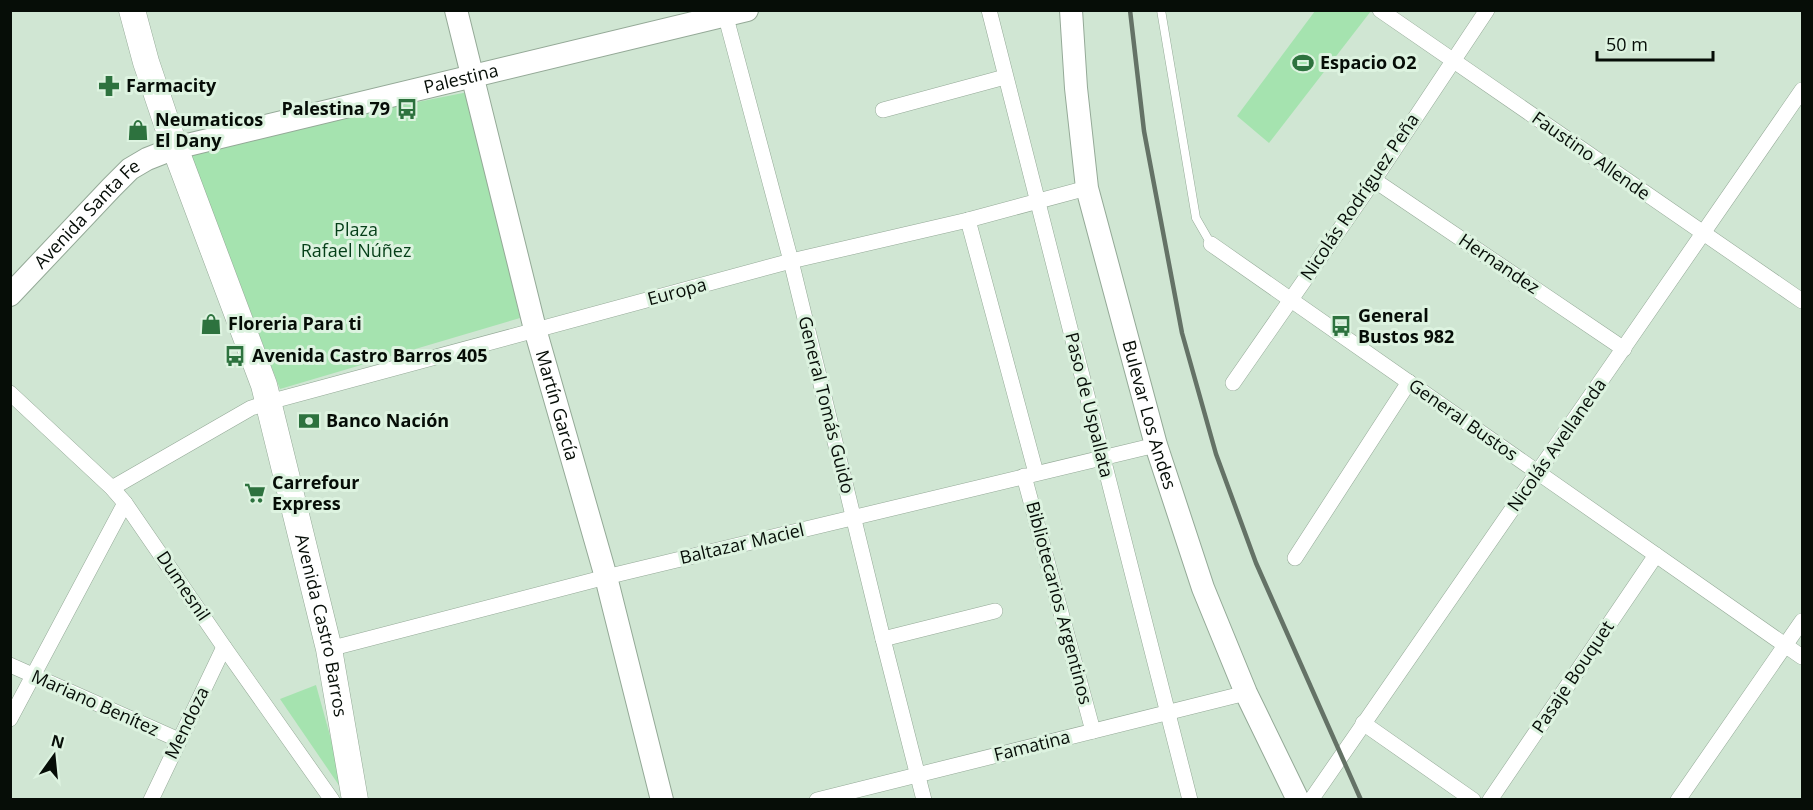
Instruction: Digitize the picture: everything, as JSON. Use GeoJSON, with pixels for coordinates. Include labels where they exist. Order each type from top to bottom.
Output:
{"type":"FeatureCollection","features":[{"type":"Feature","properties":{"kind":"main road","name":"Avenida Castro Barros"},"geometry":{"type":"LineString","coordinates":[[132,10],[174,148],[269,402],[329,649],[355,800]]}},
{"type":"Feature","properties":{"kind":"main road","name":"Martín García"},"geometry":{"type":"LineString","coordinates":[[456,10],[535,329],[606,577],[662,800]]}},
{"type":"Feature","properties":{"kind":"main road","name":"Bulevar Los Andes"},"geometry":{"type":"LineString","coordinates":[[1071,10],[1076,88],[1087,188],[1156,445],[1203,588],[1246,693],[1298,800]]}},
{"type":"Feature","properties":{"kind":"main road","name":"Palestina"},"geometry":{"type":"LineString","coordinates":[[174,148],[732,12]]}},
{"type":"Feature","properties":{"kind":"main road","name":"Avenida Santa Fe"},"geometry":{"type":"LineString","coordinates":[[10,295],[130,169],[174,148]]}},
{"type":"Feature","properties":{"kind":"street","name":"Paso de Uspallata"},"geometry":{"type":"LineString","coordinates":[[989,10],[1190,800]]}},
{"type":"Feature","properties":{"kind":"street","name":"Faustino Allende"},"geometry":{"type":"LineString","coordinates":[[1380,10],[1803,302]]}},
{"type":"Feature","properties":{"kind":"street","name":"Nicolás Rodríguez Peña"},"geometry":{"type":"LineString","coordinates":[[1233,383],[1374,180],[1486,10]]}},
{"type":"Feature","properties":{"kind":"street","name":"General Tomás Guido"},"geometry":{"type":"LineString","coordinates":[[732,12],[853,518],[924,800]]}},
{"type":"Feature","properties":{"kind":"street"},"geometry":{"type":"LineString","coordinates":[[883,110],[1005,77]]}},
{"type":"Feature","properties":{"kind":"street","name":"Nicolás Avellaneda"},"geometry":{"type":"LineString","coordinates":[[1311,800],[1803,90]]}},
{"type":"Feature","properties":{"kind":"street","name":"Hernandez"},"geometry":{"type":"LineString","coordinates":[[1374,180],[1624,349]]}},
{"type":"Feature","properties":{"kind":"street","name":"Europa"},"geometry":{"type":"LineString","coordinates":[[112,488],[251,408],[269,402],[791,261],[968,220],[1087,188]]}},
{"type":"Feature","properties":{"kind":"street","name":"Bibliotecarios Argentinos"},"geometry":{"type":"LineString","coordinates":[[968,220],[1093,731]]}},
{"type":"Feature","properties":{"kind":"street","name":"General Bustos"},"geometry":{"type":"LineString","coordinates":[[1211,244],[1803,657]]}},
{"type":"Feature","properties":{"kind":"street"},"geometry":{"type":"LineString","coordinates":[[1295,558],[1409,382]]}},
{"type":"Feature","properties":{"kind":"street","name":"Dumesnil"},"geometry":{"type":"LineString","coordinates":[[10,393],[112,488],[125,503],[332,800]]}},
{"type":"Feature","properties":{"kind":"street","name":"Baltazar Maciel"},"geometry":{"type":"LineString","coordinates":[[329,649],[606,577],[1102,456],[1156,445]]}},
{"type":"Feature","properties":{"kind":"street"},"geometry":{"type":"LineString","coordinates":[[10,719],[125,503]]}},
{"type":"Feature","properties":{"kind":"street","name":"Pasaje Bouquet"},"geometry":{"type":"LineString","coordinates":[[1490,800],[1656,555]]}},
{"type":"Feature","properties":{"kind":"street"},"geometry":{"type":"LineString","coordinates":[[883,639],[995,611]]}},
{"type":"Feature","properties":{"kind":"street"},"geometry":{"type":"LineString","coordinates":[[1678,800],[1803,621]]}},
{"type":"Feature","properties":{"kind":"street","name":"Mendoza"},"geometry":{"type":"LineString","coordinates":[[151,800],[224,647]]}},
{"type":"Feature","properties":{"kind":"street","name":"Mariano Benítez"},"geometry":{"type":"LineString","coordinates":[[10,665],[179,740]]}},
{"type":"Feature","properties":{"kind":"street","name":"Famatina"},"geometry":{"type":"LineString","coordinates":[[817,800],[1246,693]]}},
{"type":"Feature","properties":{"kind":"street"},"geometry":{"type":"LineString","coordinates":[[1364,723],[1473,800]]}},
{"type":"Feature","properties":{"kind":"lane"},"geometry":{"type":"LineString","coordinates":[[1161,10],[1196,218],[1211,244]]}},
{"type":"Feature","properties":{"kind":"green space","name":"Espacio O2"},"geometry":{"type":"Polygon","coordinates":[[[1315,11],[1371,11],[1269,143],[1237,116],[1315,11]]]}},
{"type":"Feature","properties":{"kind":"green space","name":"Plaza Rafael Núñez"},"geometry":{"type":"Polygon","coordinates":[[[468,92],[520,318],[280,389],[191,155],[352,115],[468,92]]]}},
{"type":"Feature","properties":{"kind":"green space"},"geometry":{"type":"Polygon","coordinates":[[[316,685],[347,797],[280,699],[316,685]]]}},
{"type":"Feature","properties":{"kind":"railway"},"geometry":{"type":"LineString","coordinates":[[1130,10],[1144,131],[1182,333],[1216,454],[1256,563],[1361,800]]}},
{"type":"Feature","properties":{"kind":"place","name":"Espacio O2"},"geometry":{"type":"Point","coordinates":[1303,63]}},
{"type":"Feature","properties":{"kind":"place","name":"Farmacity"},"geometry":{"type":"Point","coordinates":[109,86]}},
{"type":"Feature","properties":{"kind":"place","name":"Palestina 79"},"geometry":{"type":"Point","coordinates":[407,109]}},
{"type":"Feature","properties":{"kind":"place","name":"Neumaticos El Dany"},"geometry":{"type":"Point","coordinates":[138,130]}},
{"type":"Feature","properties":{"kind":"place","name":"Floreria Para ti"},"geometry":{"type":"Point","coordinates":[211,324]}},
{"type":"Feature","properties":{"kind":"place","name":"General Bustos 982"},"geometry":{"type":"Point","coordinates":[1341,326]}},
{"type":"Feature","properties":{"kind":"place","name":"Avenida Castro Barros 405"},"geometry":{"type":"Point","coordinates":[235,356]}},
{"type":"Feature","properties":{"kind":"place","name":"Banco Nación"},"geometry":{"type":"Point","coordinates":[309,421]}},
{"type":"Feature","properties":{"kind":"place","name":"Carrefour Express"},"geometry":{"type":"Point","coordinates":[255,493]}}]}
